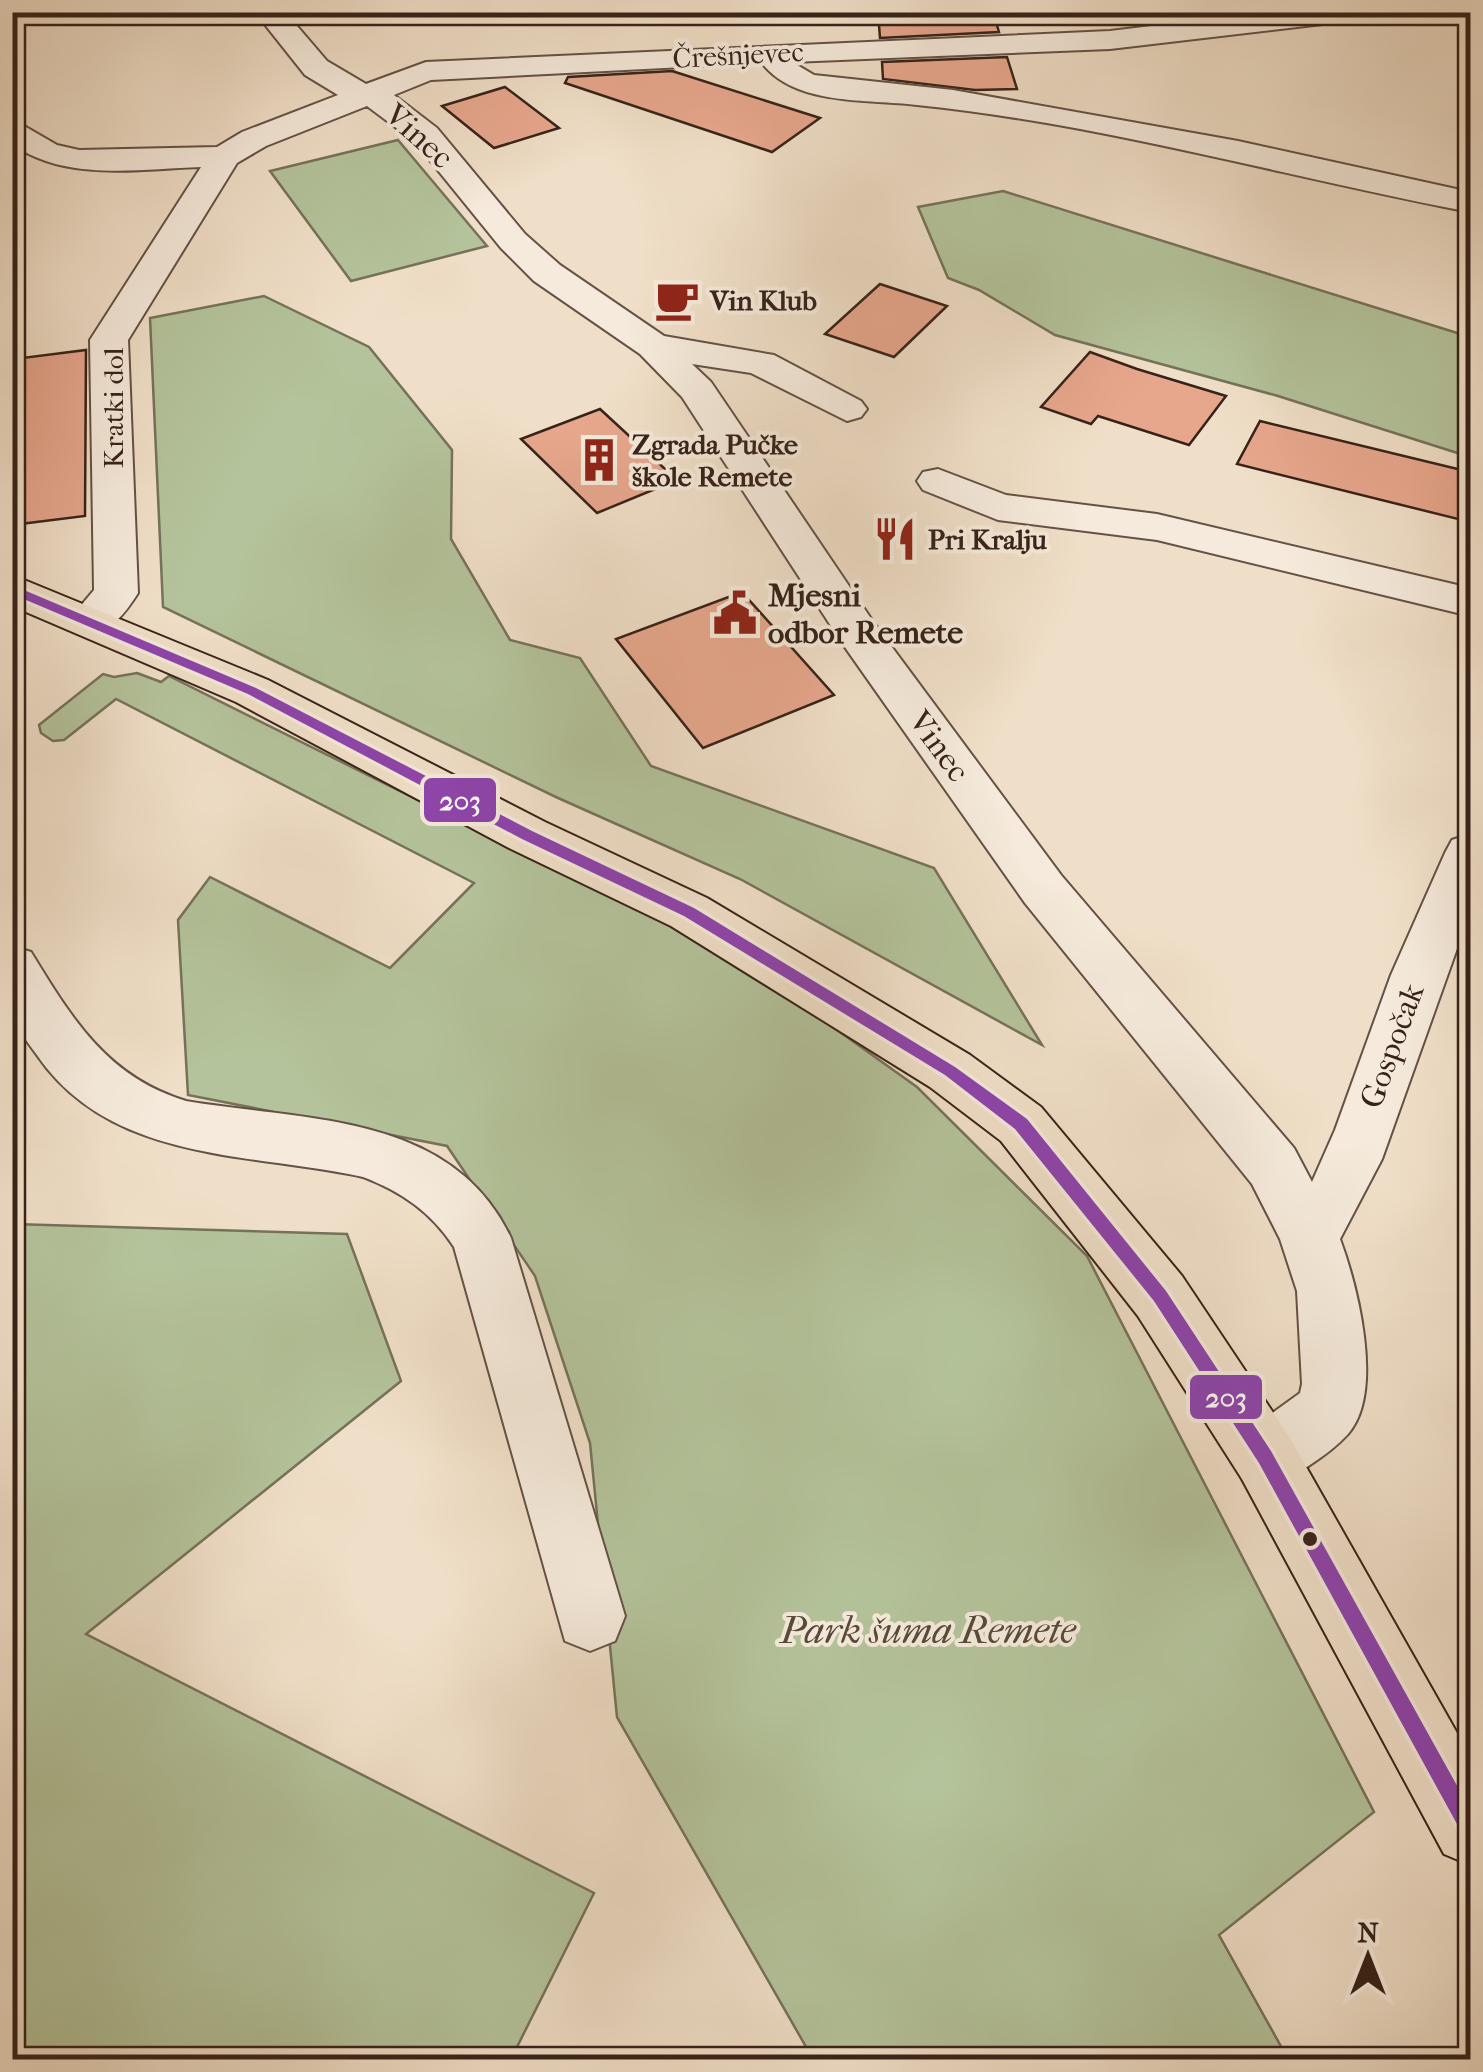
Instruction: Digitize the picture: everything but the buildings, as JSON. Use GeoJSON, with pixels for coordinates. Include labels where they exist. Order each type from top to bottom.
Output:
{"type":"FeatureCollection","features":[{"type":"Feature","properties":{"kind":"main road"},"geometry":{"type":"LineString","coordinates":[[12,589],[252,691],[527,835],[689,912],[950,1071],[1021,1124],[1160,1296],[1266,1457],[1470,1828]]}},
{"type":"Feature","properties":{"kind":"street","name":"Vinec"},"geometry":{"type":"LineString","coordinates":[[268,12],[316,68],[339,84],[372,96],[426,136],[512,241],[546,273],[652,346],[697,390],[858,633],[1043,890],[1273,1166],[1309,1235],[1328,1291],[1334,1384],[1328,1412],[1266,1457]]}},
{"type":"Feature","properties":{"kind":"street","name":"Črešnjevec"},"geometry":{"type":"LineString","coordinates":[[372,96],[394,80],[462,67],[1110,40],[1348,12]]}},
{"type":"Feature","properties":{"kind":"street"},"geometry":{"type":"LineString","coordinates":[[770,52],[788,76],[808,84],[953,99],[1238,151],[1470,202]]}},
{"type":"Feature","properties":{"kind":"street","name":"Vinec"},"geometry":{"type":"LineString","coordinates":[[12,129],[46,153],[80,160],[224,157],[254,139],[372,96]]}},
{"type":"Feature","properties":{"kind":"street","name":"Kratki dol"},"geometry":{"type":"LineString","coordinates":[[90,621],[116,593],[109,340],[224,157]]}},
{"type":"Feature","properties":{"kind":"street"},"geometry":{"type":"LineString","coordinates":[[652,346],[761,362],[847,409]]}},
{"type":"Feature","properties":{"kind":"street"},"geometry":{"type":"LineString","coordinates":[[938,481],[998,507],[1156,528],[1470,602]]}},
{"type":"Feature","properties":{"kind":"street","name":"Gospočak"},"geometry":{"type":"LineString","coordinates":[[1309,1235],[1330,1209],[1346,1174],[1416,977],[1470,853]]}},
{"type":"Feature","properties":{"kind":"street"},"geometry":{"type":"LineString","coordinates":[[12,967],[68,1059],[105,1090],[148,1113],[196,1128],[334,1142],[399,1162],[451,1197],[481,1238],[590,1616]]}},
{"type":"Feature","properties":{"kind":"green space"},"geometry":{"type":"Polygon","coordinates":[[[398,140],[487,246],[351,281],[270,171],[398,140]]]}},
{"type":"Feature","properties":{"kind":"green space"},"geometry":{"type":"Polygon","coordinates":[[[1003,191],[1470,337],[1470,457],[1278,396],[1055,335],[979,290],[948,278],[918,207],[1003,191]]]}},
{"type":"Feature","properties":{"kind":"green space"},"geometry":{"type":"Polygon","coordinates":[[[264,296],[369,347],[452,450],[451,539],[510,640],[580,658],[651,766],[934,868],[1042,1045],[740,879],[558,798],[163,607],[150,318],[264,296]]]}},
{"type":"Feature","properties":{"kind":"green space","name":"Park šuma Remete"},"geometry":{"type":"Polygon","coordinates":[[[137,673],[161,682],[169,676],[739,960],[917,1087],[1087,1256],[1374,1812],[1219,1935],[1288,2059],[813,2059],[617,1717],[590,1443],[535,1276],[447,1146],[188,1095],[178,920],[210,877],[390,968],[474,883],[116,699],[64,740],[53,741],[41,733],[39,725],[103,674],[114,677],[137,673]]]}},
{"type":"Feature","properties":{"kind":"green space"},"geometry":{"type":"Polygon","coordinates":[[[13,1224],[347,1234],[401,1381],[86,1634],[594,1893],[511,2059],[13,2059],[13,1224]]]}},
{"type":"Feature","properties":{"kind":"transit line","name":"203"},"geometry":{"type":"LineString","coordinates":[[12,589],[252,691],[527,835],[689,912],[950,1071],[1021,1124],[1160,1296],[1265,1457],[1470,1828]]}},
{"type":"Feature","properties":{"kind":"place","name":"Vin Klub"},"geometry":{"type":"Point","coordinates":[677,300]}},
{"type":"Feature","properties":{"kind":"place","name":"Zgrada Pučke škole Remete"},"geometry":{"type":"Point","coordinates":[599,460]}},
{"type":"Feature","properties":{"kind":"place","name":"Pri Kralju"},"geometry":{"type":"Point","coordinates":[895,539]}},
{"type":"Feature","properties":{"kind":"place","name":"Mjesni odbor Remete"},"geometry":{"type":"Point","coordinates":[735,613]}}]}
